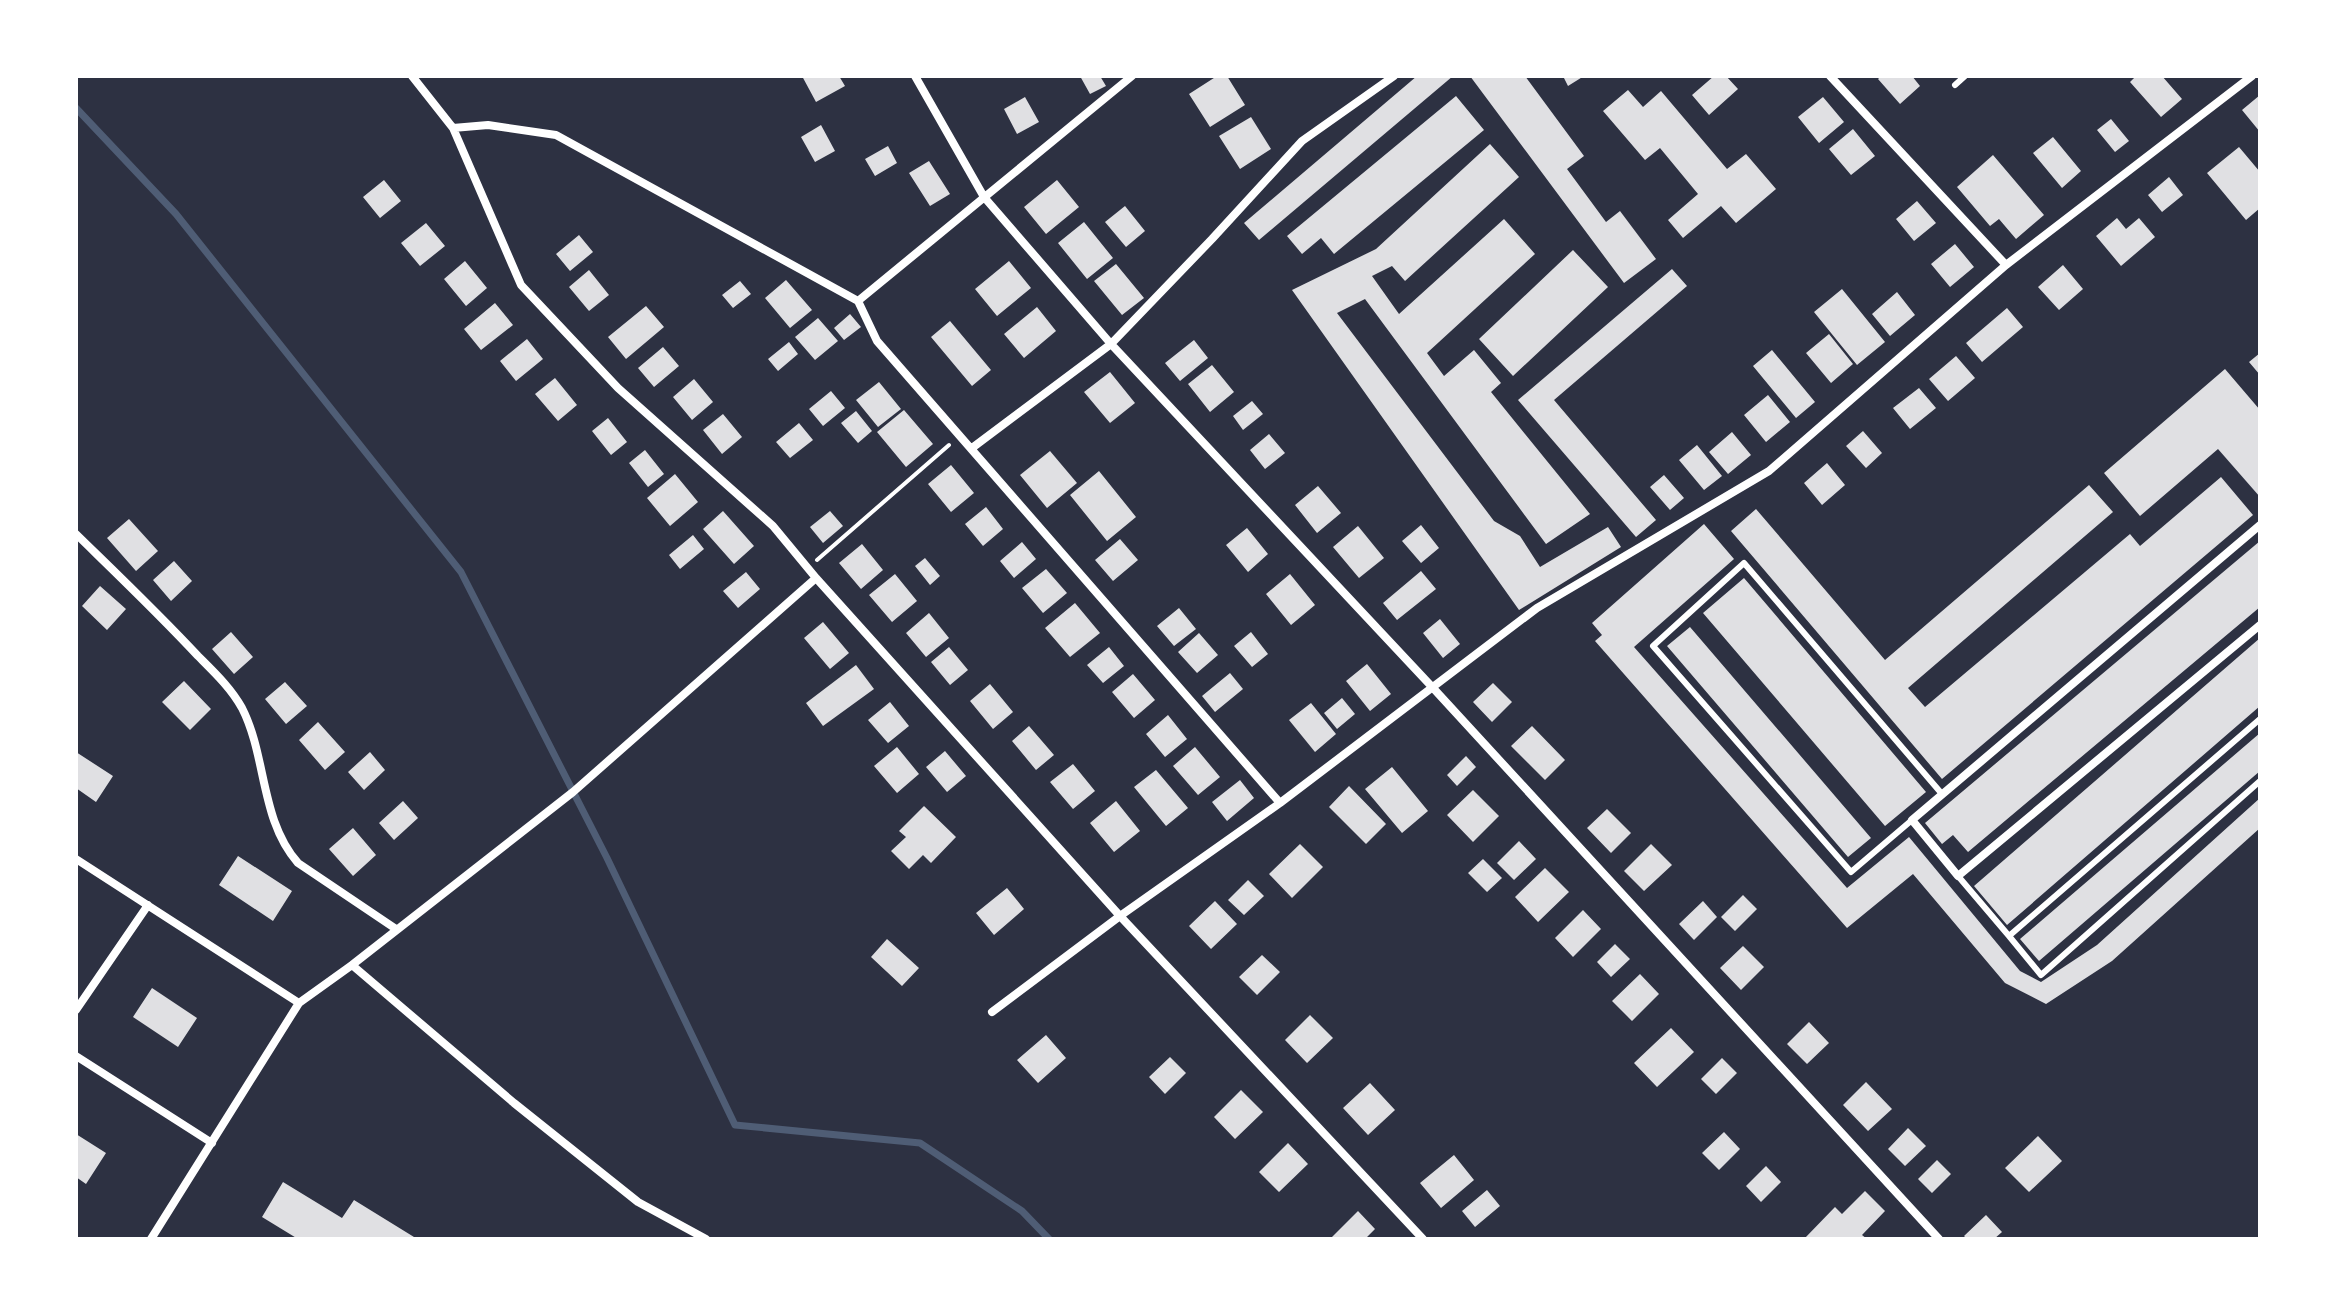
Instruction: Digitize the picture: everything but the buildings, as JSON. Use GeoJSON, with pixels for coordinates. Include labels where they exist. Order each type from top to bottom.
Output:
{"type":"FeatureCollection","features":[{"type":"Feature","properties":{"kind":"street"},"geometry":{"type":"LineString","coordinates":[[412,76],[453,128],[521,285],[618,388],[773,526],[816,578],[1120,916],[1423,1239]]}},
{"type":"Feature","properties":{"kind":"street"},"geometry":{"type":"LineString","coordinates":[[915,76],[984,197],[1111,344],[1434,689],[1939,1239]]}},
{"type":"Feature","properties":{"kind":"street"},"geometry":{"type":"LineString","coordinates":[[858,301],[1132,76]]}},
{"type":"Feature","properties":{"kind":"street"},"geometry":{"type":"LineString","coordinates":[[972,448],[1111,344],[1302,141],[1394,76]]}},
{"type":"Feature","properties":{"kind":"street"},"geometry":{"type":"LineString","coordinates":[[1830,76],[2006,265]]}},
{"type":"Feature","properties":{"kind":"street"},"geometry":{"type":"LineString","coordinates":[[992,1012],[1434,689],[1537,608],[1769,471],[2006,265],[2252,76]]}},
{"type":"Feature","properties":{"kind":"street"},"geometry":{"type":"LineString","coordinates":[[453,128],[488,125],[556,135],[858,301],[877,341],[1280,803]]}},
{"type":"Feature","properties":{"kind":"street"},"geometry":{"type":"LineString","coordinates":[[2260,525],[1912,820],[1958,876],[2260,625]]}},
{"type":"Feature","properties":{"kind":"street"},"geometry":{"type":"LineString","coordinates":[[76,534],[174,629],[240,704],[256,742],[273,815],[285,848],[298,863],[396,929]]}},
{"type":"Feature","properties":{"kind":"street"},"geometry":{"type":"LineString","coordinates":[[151,1239],[299,1003],[573,792],[816,578]]}},
{"type":"Feature","properties":{"kind":"street"},"geometry":{"type":"LineString","coordinates":[[76,859],[299,1003]]}},
{"type":"Feature","properties":{"kind":"street"},"geometry":{"type":"LineString","coordinates":[[76,1010],[148,905]]}},
{"type":"Feature","properties":{"kind":"street"},"geometry":{"type":"LineString","coordinates":[[352,965],[514,1103],[638,1202],[706,1239]]}},
{"type":"Feature","properties":{"kind":"street"},"geometry":{"type":"LineString","coordinates":[[76,1056],[212,1143]]}},
{"type":"Feature","properties":{"kind":"lane"},"geometry":{"type":"LineString","coordinates":[[1955,85],[1965,76]]}},
{"type":"Feature","properties":{"kind":"lane"},"geometry":{"type":"LineString","coordinates":[[1912,820],[1851,872],[1653,646],[1744,563],[1942,794]]}},
{"type":"Feature","properties":{"kind":"lane"},"geometry":{"type":"LineString","coordinates":[[2009,936],[2260,719]]}},
{"type":"Feature","properties":{"kind":"lane"},"geometry":{"type":"LineString","coordinates":[[1958,876],[2041,975],[2260,781]]}},
{"type":"Feature","properties":{"kind":"path"},"geometry":{"type":"LineString","coordinates":[[808,568],[960,435]]}},
{"type":"Feature","properties":{"kind":"waterway"},"geometry":{"type":"LineString","coordinates":[[76,108],[176,214],[461,572],[607,858],[735,1125],[920,1143],[1022,1211],[1049,1239]]}}]}
